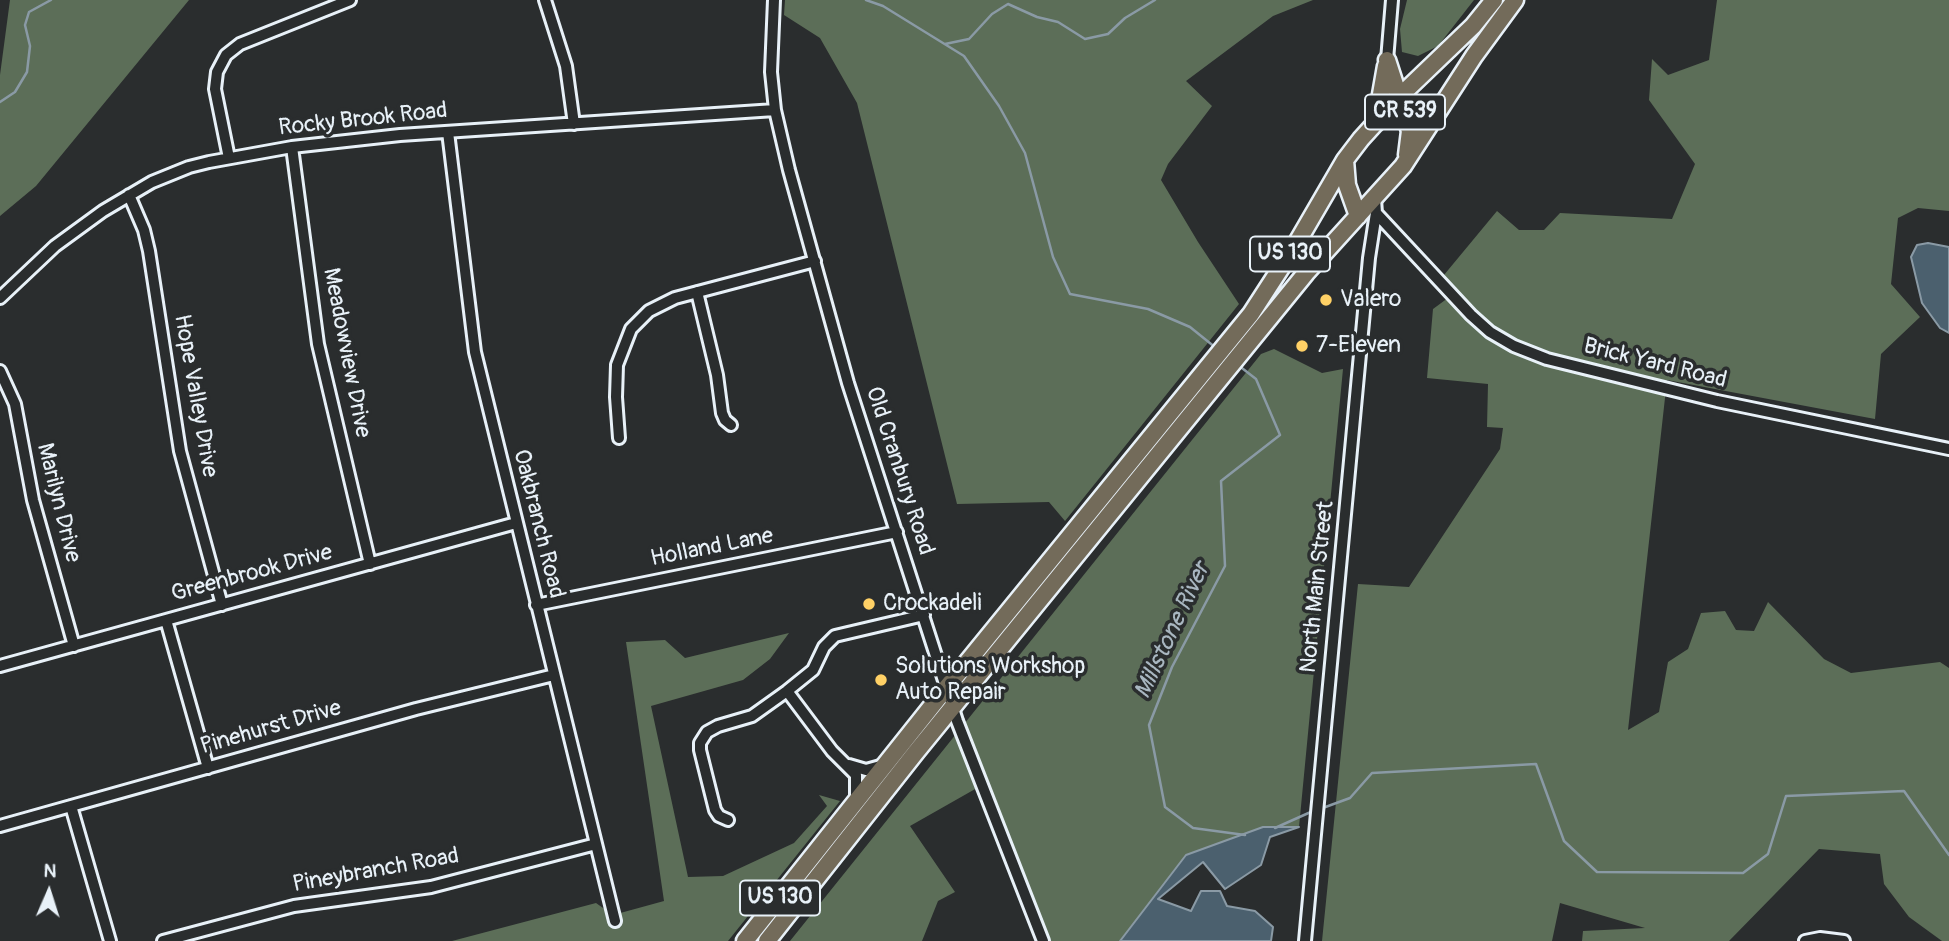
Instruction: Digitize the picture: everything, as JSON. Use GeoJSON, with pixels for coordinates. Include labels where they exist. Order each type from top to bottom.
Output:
{"type":"FeatureCollection","features":[{"type":"Feature","properties":{"kind":"highway","name":"US 130"},"geometry":{"type":"LineString","coordinates":[[1234,349],[1345,160],[1400,96],[1473,26],[1494,0]]}},
{"type":"Feature","properties":{"kind":"highway","name":"US 130"},"geometry":{"type":"LineString","coordinates":[[769,941],[1234,349],[1357,216],[1376,206],[1474,57],[1515,0]]}},
{"type":"Feature","properties":{"kind":"highway"},"geometry":{"type":"LineString","coordinates":[[1388,67],[1401,79],[1411,80],[1421,76]]}},
{"type":"Feature","properties":{"kind":"highway","name":"CR 539"},"geometry":{"type":"LineString","coordinates":[[1388,67],[1410,131],[1408,153],[1403,166]]}},
{"type":"Feature","properties":{"kind":"highway","name":"CR 539"},"geometry":{"type":"LineString","coordinates":[[1379,119],[1388,67]]}},
{"type":"Feature","properties":{"kind":"highway"},"geometry":{"type":"LineString","coordinates":[[1379,119],[1401,118],[1410,131]]}},
{"type":"Feature","properties":{"kind":"highway"},"geometry":{"type":"LineString","coordinates":[[1345,160],[1357,216]]}},
{"type":"Feature","properties":{"kind":"highway"},"geometry":{"type":"LineString","coordinates":[[1351,197],[1376,206]]}},
{"type":"Feature","properties":{"kind":"highway","name":"US 130"},"geometry":{"type":"LineString","coordinates":[[746,941],[947,687],[1222,364]]}},
{"type":"Feature","properties":{"kind":"street"},"geometry":{"type":"LineString","coordinates":[[229,158],[215,89],[217,72],[226,55],[240,44],[350,0]]}},
{"type":"Feature","properties":{"kind":"street"},"geometry":{"type":"LineString","coordinates":[[545,0],[566,66],[574,124]]}},
{"type":"Feature","properties":{"kind":"street","name":"Old Cranbury Road"},"geometry":{"type":"LineString","coordinates":[[774,0],[771,72],[775,110],[848,383],[953,707],[1044,941]]}},
{"type":"Feature","properties":{"kind":"street","name":"CR 539"},"geometry":{"type":"LineString","coordinates":[[1388,67],[1392,0]]}},
{"type":"Feature","properties":{"kind":"street","name":"Rocky Brook Road"},"geometry":{"type":"LineString","coordinates":[[0,298],[55,246],[129,195],[189,167],[292,147],[348,140],[775,110]]}},
{"type":"Feature","properties":{"kind":"street","name":"Oakbranch Road"},"geometry":{"type":"LineString","coordinates":[[448,132],[475,352],[615,921]]}},
{"type":"Feature","properties":{"kind":"street","name":"Meadowview Drive"},"geometry":{"type":"LineString","coordinates":[[292,147],[318,344],[370,564]]}},
{"type":"Feature","properties":{"kind":"street","name":"Hope Valley Drive"},"geometry":{"type":"LineString","coordinates":[[129,195],[144,230],[149,250],[180,451],[222,605]]}},
{"type":"Feature","properties":{"kind":"street","name":"Brick Yard Road"},"geometry":{"type":"LineString","coordinates":[[1376,206],[1395,233],[1471,315],[1490,332],[1514,346],[1546,359],[1717,401],[1949,449]]}},
{"type":"Feature","properties":{"kind":"street","name":"North Main Street"},"geometry":{"type":"LineString","coordinates":[[1305,941],[1376,206]]}},
{"type":"Feature","properties":{"kind":"street"},"geometry":{"type":"LineString","coordinates":[[1357,216],[1364,230],[1371,236],[1395,233]]}},
{"type":"Feature","properties":{"kind":"street"},"geometry":{"type":"LineString","coordinates":[[619,438],[617,365],[632,329],[649,311],[663,303],[697,292],[815,261]]}},
{"type":"Feature","properties":{"kind":"street"},"geometry":{"type":"LineString","coordinates":[[697,292],[717,375],[722,413],[731,425]]}},
{"type":"Feature","properties":{"kind":"street","name":"Marilyn Drive"},"geometry":{"type":"LineString","coordinates":[[0,371],[15,404],[33,500],[74,646]]}},
{"type":"Feature","properties":{"kind":"street","name":"Greenbrook Drive"},"geometry":{"type":"LineString","coordinates":[[0,666],[516,523]]}},
{"type":"Feature","properties":{"kind":"street","name":"Holland Lane"},"geometry":{"type":"LineString","coordinates":[[536,605],[897,532]]}},
{"type":"Feature","properties":{"kind":"street"},"geometry":{"type":"LineString","coordinates":[[728,820],[719,816],[715,810],[700,750],[703,737],[712,728],[752,716],[787,691],[813,670],[824,647],[835,636],[924,615]]}},
{"type":"Feature","properties":{"kind":"street"},"geometry":{"type":"LineString","coordinates":[[166,620],[208,768]]}},
{"type":"Feature","properties":{"kind":"street","name":"Pinehurst Drive"},"geometry":{"type":"LineString","coordinates":[[0,826],[416,709],[554,675]]}},
{"type":"Feature","properties":{"kind":"street"},"geometry":{"type":"LineString","coordinates":[[787,691],[832,751],[856,775],[856,802]]}},
{"type":"Feature","properties":{"kind":"street"},"geometry":{"type":"LineString","coordinates":[[847,764],[866,770],[878,768],[888,762]]}},
{"type":"Feature","properties":{"kind":"street"},"geometry":{"type":"LineString","coordinates":[[71,806],[110,941]]}},
{"type":"Feature","properties":{"kind":"street","name":"Pineybranch Road"},"geometry":{"type":"LineString","coordinates":[[163,941],[294,906],[431,887],[596,844]]}},
{"type":"Feature","properties":{"kind":"street"},"geometry":{"type":"LineString","coordinates":[[1805,941],[1820,938],[1844,941]]}},
{"type":"Feature","properties":{"kind":"green space"},"geometry":{"type":"Polygon","coordinates":[[[10,0],[189,0],[36,186],[0,216],[0,75],[10,0]]]}},
{"type":"Feature","properties":{"kind":"green space"},"geometry":{"type":"Polygon","coordinates":[[[785,0],[1313,0],[1273,16],[1186,81],[1212,106],[1168,164],[1161,180],[1239,304],[1065,521],[1049,502],[957,504],[857,103],[820,38],[784,15],[785,0]]]}},
{"type":"Feature","properties":{"kind":"green space"},"geometry":{"type":"Polygon","coordinates":[[[1407,0],[1474,0],[1438,46],[1418,56],[1402,52],[1400,29],[1407,0]]]}},
{"type":"Feature","properties":{"kind":"green space"},"geometry":{"type":"Polygon","coordinates":[[[1717,0],[1949,0],[1949,211],[1918,208],[1898,218],[1891,284],[1920,317],[1881,354],[1875,419],[1667,380],[1628,730],[1659,712],[1668,662],[1688,649],[1701,613],[1725,611],[1736,630],[1754,631],[1768,602],[1824,659],[1851,673],[1940,662],[1949,668],[1949,941],[1942,941],[1909,917],[1884,884],[1880,854],[1819,849],[1729,941],[1582,941],[1583,931],[1645,928],[1560,903],[1552,941],[1322,941],[1358,584],[1409,587],[1500,449],[1503,428],[1487,427],[1488,384],[1427,378],[1433,309],[1452,295],[1439,281],[1497,211],[1519,230],[1544,230],[1560,213],[1672,219],[1695,164],[1649,100],[1652,59],[1668,75],[1709,60],[1717,0]]]}},
{"type":"Feature","properties":{"kind":"green space"},"geometry":{"type":"Polygon","coordinates":[[[1274,349],[1322,373],[1343,369],[1299,827],[1263,827],[1186,855],[1120,941],[1051,941],[984,784],[910,826],[955,892],[938,901],[922,941],[790,941],[1261,354],[1274,349]]]}},
{"type":"Feature","properties":{"kind":"green space"},"geometry":{"type":"Polygon","coordinates":[[[789,633],[770,659],[743,680],[651,706],[688,877],[723,876],[794,843],[827,806],[819,795],[840,801],[728,941],[452,941],[596,903],[613,915],[664,901],[626,642],[665,640],[685,658],[789,633]]]}},
{"type":"Feature","properties":{"kind":"water"},"geometry":{"type":"Polygon","coordinates":[[[1928,243],[1949,247],[1949,333],[1940,328],[1922,303],[1911,257],[1917,245],[1928,243]]]}},
{"type":"Feature","properties":{"kind":"water"},"geometry":{"type":"Polygon","coordinates":[[[1263,827],[1299,827],[1270,837],[1261,865],[1225,889],[1203,862],[1158,899],[1191,911],[1201,891],[1220,891],[1227,906],[1255,911],[1273,927],[1271,941],[1120,941],[1186,855],[1263,827]]]}},
{"type":"Feature","properties":{"kind":"waterway","name":"Millstone River"},"geometry":{"type":"LineString","coordinates":[[0,102],[15,92],[27,72],[30,46],[25,25],[29,12],[51,0]]}},
{"type":"Feature","properties":{"kind":"waterway","name":"Millstone River"},"geometry":{"type":"LineString","coordinates":[[866,0],[883,6],[964,56],[999,106],[1025,153],[1053,257],[1070,294],[1148,309],[1190,327],[1216,348]]}},
{"type":"Feature","properties":{"kind":"waterway"},"geometry":{"type":"LineString","coordinates":[[945,44],[969,39],[992,14],[1008,4],[1037,17],[1058,22],[1085,39],[1108,34],[1125,18],[1155,0]]}},
{"type":"Feature","properties":{"kind":"waterway","name":"Millstone River"},"geometry":{"type":"LineString","coordinates":[[1238,365],[1256,379],[1280,435],[1221,481],[1225,566],[1172,667],[1149,725],[1165,807],[1193,828],[1245,835]]}},
{"type":"Feature","properties":{"kind":"waterway","name":"Millstone River"},"geometry":{"type":"LineString","coordinates":[[1320,809],[1350,798],[1372,773],[1536,764],[1564,841],[1597,872],[1743,873],[1768,854],[1786,796],[1904,791],[1949,855]]}},
{"type":"Feature","properties":{"kind":"waterway","name":"Millstone River"},"geometry":{"type":"LineString","coordinates":[[1275,828],[1313,811]]}},
{"type":"Feature","properties":{"kind":"place","name":"Valero"},"geometry":{"type":"Point","coordinates":[1326,300]}},
{"type":"Feature","properties":{"kind":"place","name":"7-Eleven"},"geometry":{"type":"Point","coordinates":[1302,346]}},
{"type":"Feature","properties":{"kind":"place","name":"Crockadeli"},"geometry":{"type":"Point","coordinates":[869,604]}},
{"type":"Feature","properties":{"kind":"place","name":"Solutions Workshop Auto Repair"},"geometry":{"type":"Point","coordinates":[881,680]}}]}
